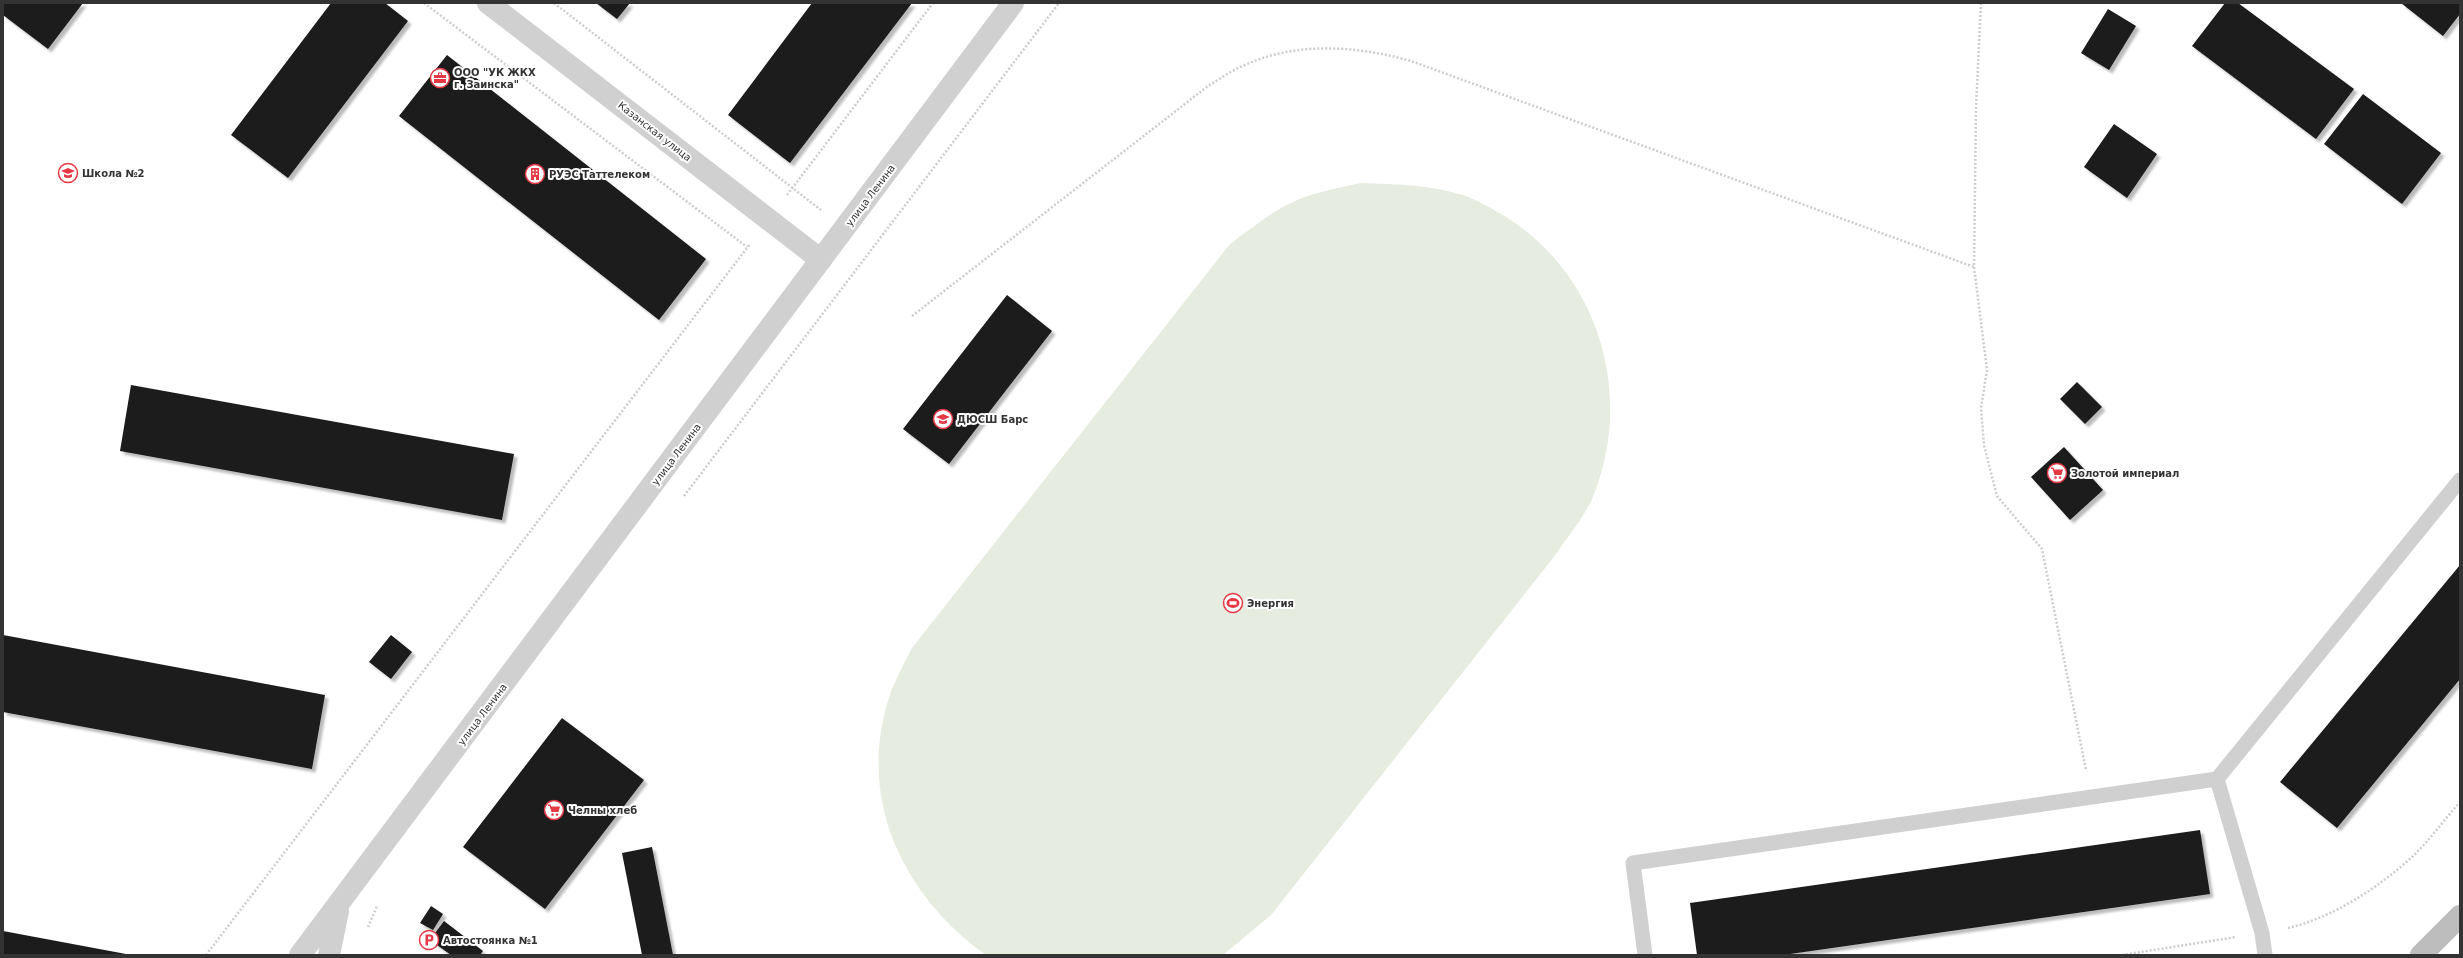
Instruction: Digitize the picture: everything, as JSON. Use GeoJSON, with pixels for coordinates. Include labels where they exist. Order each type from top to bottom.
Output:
{"type":"FeatureCollection","features":[{"type":"Feature","properties":{"kind":"main road"},"geometry":{"type":"LineString","coordinates":[[2421,955],[2460,916]]}},
{"type":"Feature","properties":{"kind":"street","name":"Казанская улица"},"geometry":{"type":"LineString","coordinates":[[488,3],[821,260]]}},
{"type":"Feature","properties":{"kind":"street","name":"улица Ленина"},"geometry":{"type":"LineString","coordinates":[[300,955],[340,905],[1013,3]]}},
{"type":"Feature","properties":{"kind":"street"},"geometry":{"type":"LineString","coordinates":[[329,955],[340,905]]}},
{"type":"Feature","properties":{"kind":"lane"},"geometry":{"type":"LineString","coordinates":[[1645,955],[1633,863],[2217,779],[2460,480]]}},
{"type":"Feature","properties":{"kind":"lane"},"geometry":{"type":"LineString","coordinates":[[2217,779],[2262,933],[2265,955]]}},
{"type":"Feature","properties":{"kind":"path"},"geometry":{"type":"LineString","coordinates":[[424,3],[747,247]]}},
{"type":"Feature","properties":{"kind":"path"},"geometry":{"type":"LineString","coordinates":[[554,3],[792,188]]}},
{"type":"Feature","properties":{"kind":"path"},"geometry":{"type":"LineString","coordinates":[[206,955],[933,3]]}},
{"type":"Feature","properties":{"kind":"path"},"geometry":{"type":"LineString","coordinates":[[854,273],[1059,3]]}},
{"type":"Feature","properties":{"kind":"path"},"geometry":{"type":"LineString","coordinates":[[1980,3],[1976,106],[1974,267],[1987,370],[1981,408],[1984,444],[1997,496],[2042,550],[2092,798]]}},
{"type":"Feature","properties":{"kind":"path"},"geometry":{"type":"LineString","coordinates":[[912,316],[1208,86],[1245,65],[1273,55],[1344,48],[1375,51],[1411,61],[1974,267]]}},
{"type":"Feature","properties":{"kind":"path"},"geometry":{"type":"LineString","coordinates":[[2122,955],[2262,933],[2297,926],[2316,919],[2362,894],[2413,856],[2460,802]]}},
{"type":"Feature","properties":{"kind":"path"},"geometry":{"type":"LineString","coordinates":[[366,933],[379,901]]}},
{"type":"Feature","properties":{"kind":"shaded area","name":"Энергия"},"geometry":{"type":"Polygon","coordinates":[[[1361,183],[1425,187],[1463,195],[1474,199],[1506,217],[1538,242],[1565,272],[1586,305],[1600,342],[1608,381],[1610,420],[1605,460],[1592,499],[1579,521],[1553,558],[1271,915],[1223,955],[986,955],[956,930],[930,902],[908,871],[892,838],[882,803],[879,766],[882,728],[892,689],[902,668],[912,648],[1230,244],[1269,215],[1286,205],[1319,193],[1361,183]]]}},
{"type":"Feature","properties":{"kind":"building"},"geometry":{"type":"Polygon","coordinates":[[[3,3],[83,3],[48,49],[3,15],[3,3]]]}},
{"type":"Feature","properties":{"kind":"building"},"geometry":{"type":"Polygon","coordinates":[[[331,3],[385,3],[408,21],[288,178],[231,135],[331,3]]]}},
{"type":"Feature","properties":{"kind":"building"},"geometry":{"type":"Polygon","coordinates":[[[596,3],[630,3],[617,19],[596,3]]]}},
{"type":"Feature","properties":{"kind":"building"},"geometry":{"type":"Polygon","coordinates":[[[812,3],[912,3],[790,163],[728,115],[812,3]]]}},
{"type":"Feature","properties":{"kind":"building"},"geometry":{"type":"Polygon","coordinates":[[[2225,3],[2238,3],[2354,89],[2316,139],[2192,46],[2225,3]]]}},
{"type":"Feature","properties":{"kind":"building"},"geometry":{"type":"Polygon","coordinates":[[[2401,3],[2460,3],[2460,14],[2443,36],[2401,3]]]}},
{"type":"Feature","properties":{"kind":"building"},"geometry":{"type":"Polygon","coordinates":[[[2108,9],[2136,26],[2109,70],[2081,53],[2108,9]]]}},
{"type":"Feature","properties":{"kind":"building","name":"РУЭС Таттелеком"},"geometry":{"type":"Polygon","coordinates":[[[447,55],[706,259],[659,320],[399,116],[447,55]]]}},
{"type":"Feature","properties":{"kind":"building"},"geometry":{"type":"Polygon","coordinates":[[[2363,94],[2441,153],[2402,204],[2324,144],[2363,94]]]}},
{"type":"Feature","properties":{"kind":"building"},"geometry":{"type":"Polygon","coordinates":[[[2114,124],[2157,154],[2127,198],[2084,167],[2114,124]]]}},
{"type":"Feature","properties":{"kind":"building"},"geometry":{"type":"Polygon","coordinates":[[[1007,295],[1052,331],[949,464],[903,429],[1007,295]]]}},
{"type":"Feature","properties":{"kind":"building"},"geometry":{"type":"Polygon","coordinates":[[[2077,382],[2102,407],[2085,424],[2060,399],[2077,382]]]}},
{"type":"Feature","properties":{"kind":"building"},"geometry":{"type":"Polygon","coordinates":[[[131,385],[514,454],[502,520],[120,451],[131,385]]]}},
{"type":"Feature","properties":{"kind":"building"},"geometry":{"type":"Polygon","coordinates":[[[2064,447],[2103,490],[2070,520],[2031,477],[2064,447]]]}},
{"type":"Feature","properties":{"kind":"building"},"geometry":{"type":"Polygon","coordinates":[[[2460,565],[2460,679],[2337,828],[2280,782],[2460,565]]]}},
{"type":"Feature","properties":{"kind":"building"},"geometry":{"type":"Polygon","coordinates":[[[3,635],[325,695],[312,769],[3,712],[3,635]]]}},
{"type":"Feature","properties":{"kind":"building"},"geometry":{"type":"Polygon","coordinates":[[[391,635],[412,652],[391,679],[369,662],[391,635]]]}},
{"type":"Feature","properties":{"kind":"building"},"geometry":{"type":"Polygon","coordinates":[[[562,718],[644,780],[545,909],[463,847],[562,718]]]}},
{"type":"Feature","properties":{"kind":"building"},"geometry":{"type":"Polygon","coordinates":[[[2200,830],[2210,894],[1783,955],[1697,955],[1690,903],[2200,830]]]}},
{"type":"Feature","properties":{"kind":"building"},"geometry":{"type":"Polygon","coordinates":[[[652,847],[673,955],[642,955],[622,853],[652,847]]]}},
{"type":"Feature","properties":{"kind":"building"},"geometry":{"type":"Polygon","coordinates":[[[431,906],[443,914],[433,930],[420,923],[431,906]]]}},
{"type":"Feature","properties":{"kind":"building"},"geometry":{"type":"Polygon","coordinates":[[[444,921],[483,951],[480,955],[451,955],[430,940],[444,921]]]}},
{"type":"Feature","properties":{"kind":"building"},"geometry":{"type":"Polygon","coordinates":[[[3,931],[126,954],[3,955],[3,931]]]}},
{"type":"Feature","properties":{"kind":"place","name":"ООО \"УК ЖКХ г. Заинска\""},"geometry":{"type":"Point","coordinates":[440,78]}},
{"type":"Feature","properties":{"kind":"place","name":"Школа №2"},"geometry":{"type":"Point","coordinates":[68,173]}},
{"type":"Feature","properties":{"kind":"place","name":"РУЭС Таттелеком"},"geometry":{"type":"Point","coordinates":[535,174]}},
{"type":"Feature","properties":{"kind":"place","name":"ДЮСШ Барс"},"geometry":{"type":"Point","coordinates":[943,419]}},
{"type":"Feature","properties":{"kind":"place","name":"Золотой империал"},"geometry":{"type":"Point","coordinates":[2057,473]}},
{"type":"Feature","properties":{"kind":"place","name":"Энергия"},"geometry":{"type":"Point","coordinates":[1233,603]}},
{"type":"Feature","properties":{"kind":"place","name":"Челны хлеб"},"geometry":{"type":"Point","coordinates":[554,810]}},
{"type":"Feature","properties":{"kind":"place","name":"Автостоянка №1"},"geometry":{"type":"Point","coordinates":[429,940]}}]}
